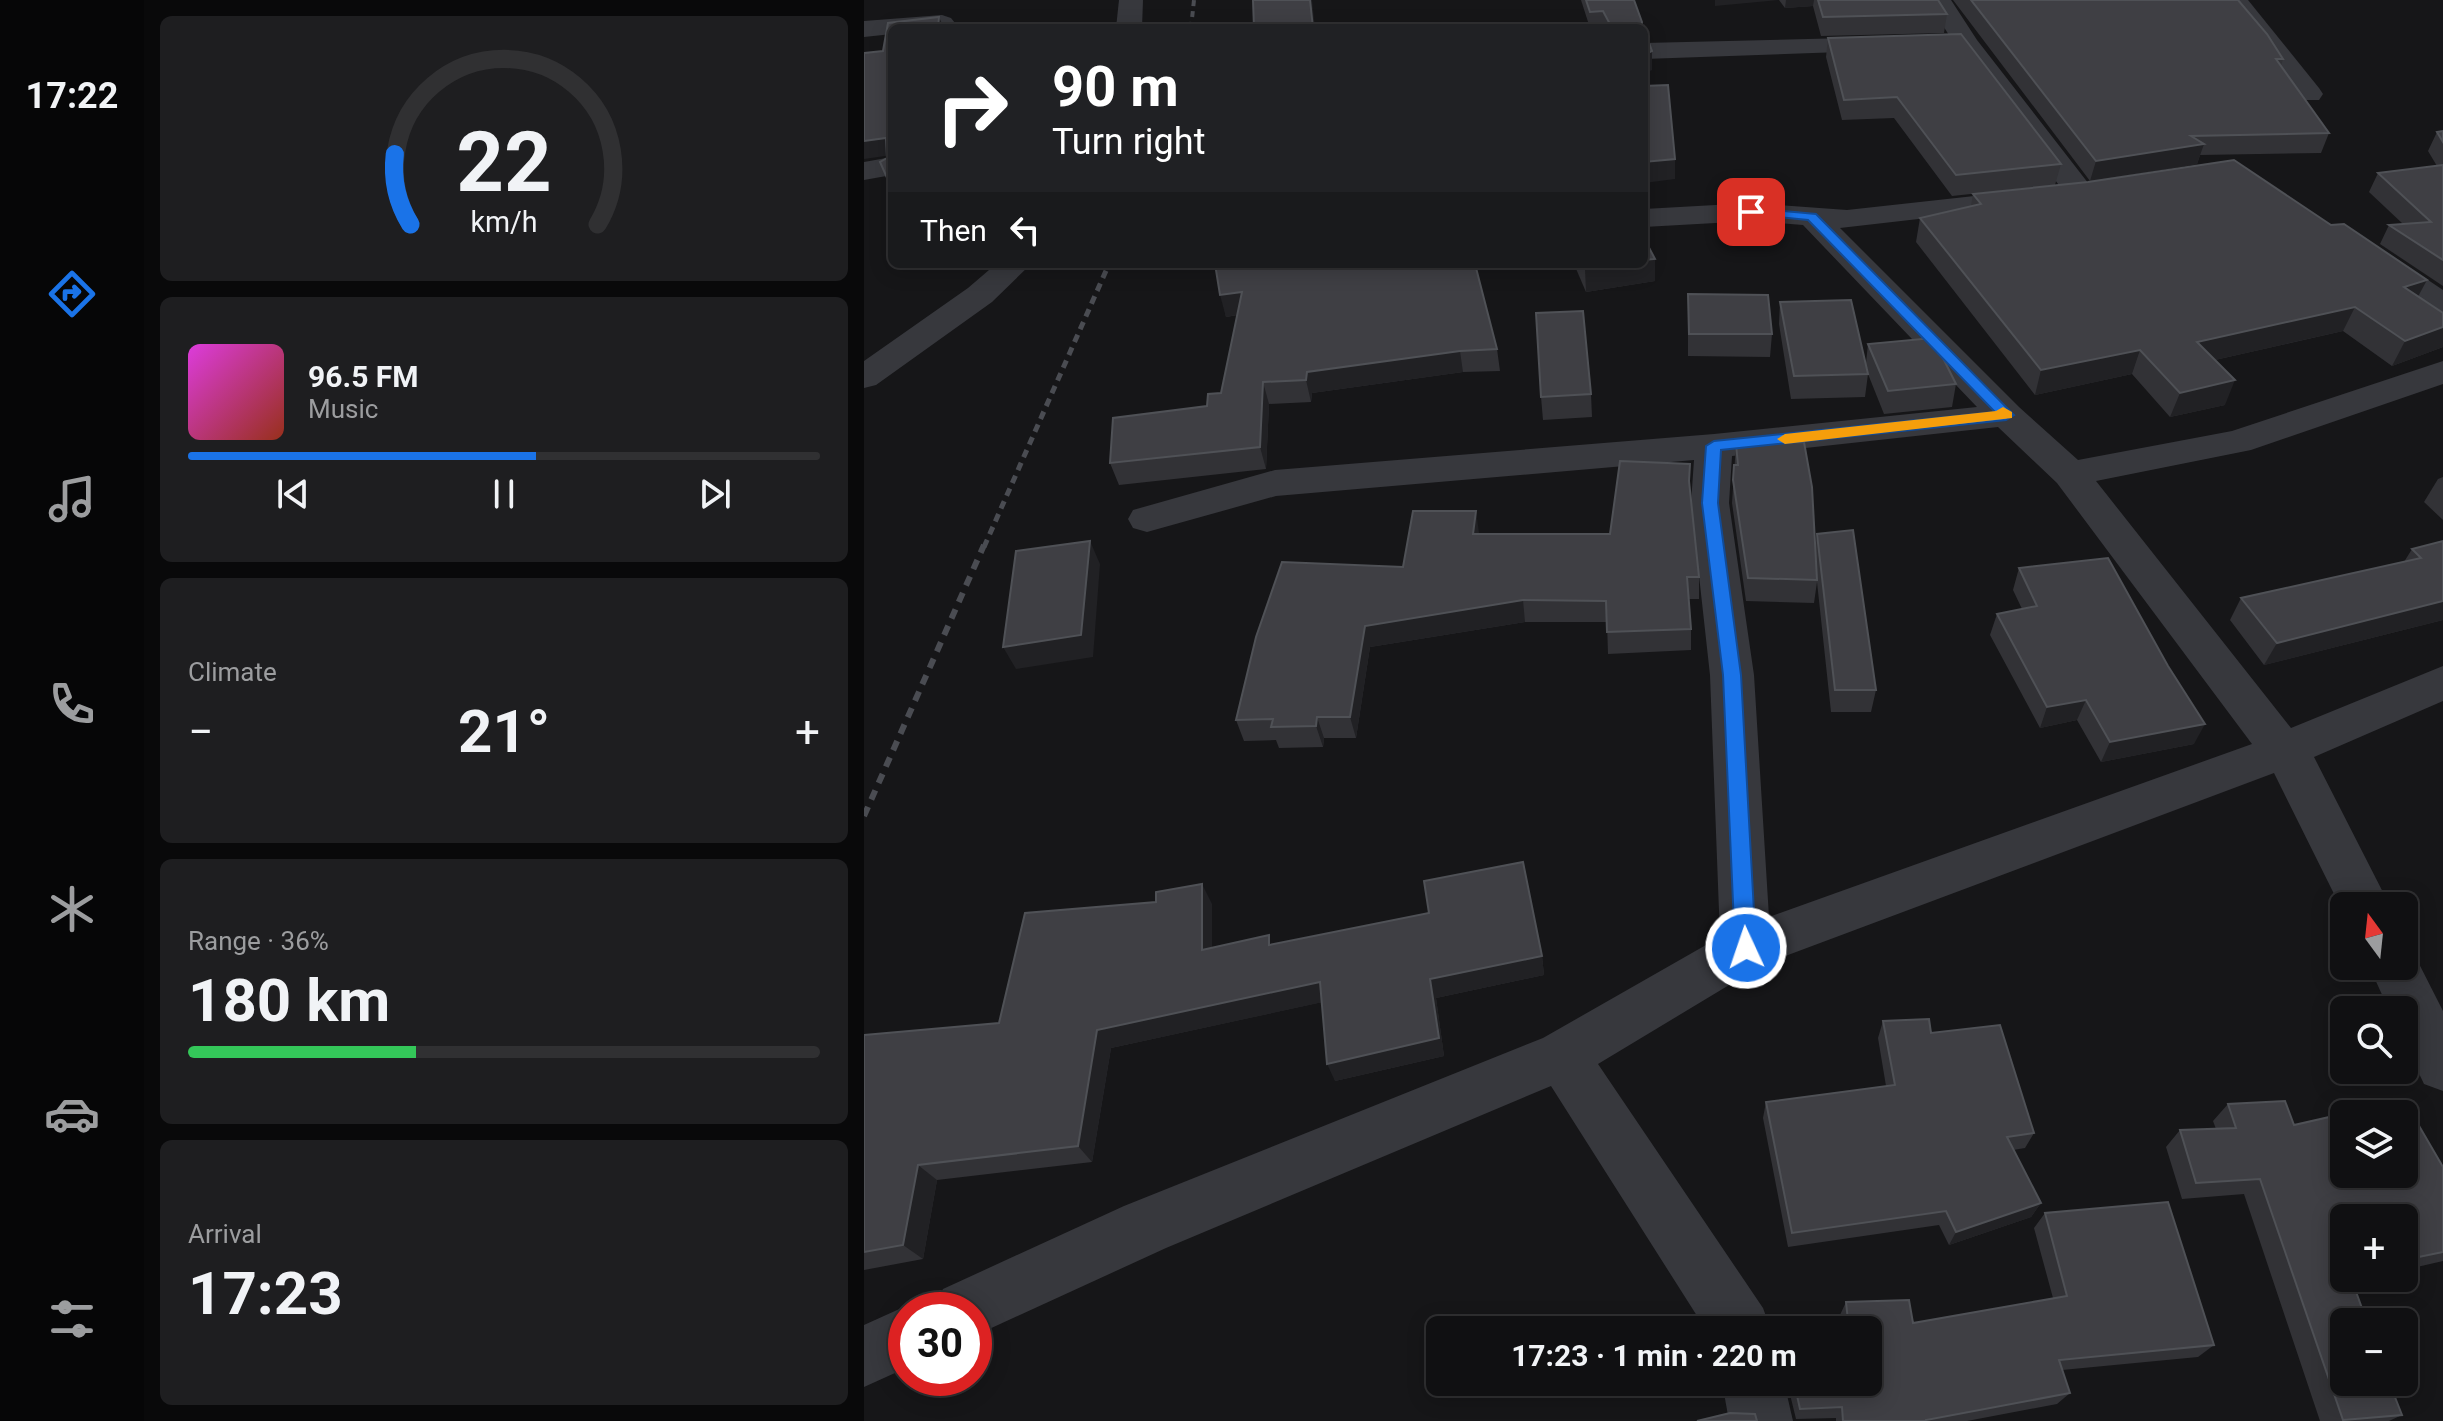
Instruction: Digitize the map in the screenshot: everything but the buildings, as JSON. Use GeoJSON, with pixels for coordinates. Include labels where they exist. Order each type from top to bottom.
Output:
{"type":"FeatureCollection","features":[{"type":"Feature","properties":{"kind":"street"},"geometry":{"type":"LineString","coordinates":[[1129,24],[1131,0]]}},
{"type":"Feature","properties":{"kind":"street"},"geometry":{"type":"LineString","coordinates":[[1648,218],[1751,212],[1831,224],[2096,191],[1966,43],[1939,0]]}},
{"type":"Feature","properties":{"kind":"street"},"geometry":{"type":"LineString","coordinates":[[2235,0],[2309,94]]}},
{"type":"Feature","properties":{"kind":"street"},"geometry":{"type":"LineString","coordinates":[[929,24],[942,23]]}},
{"type":"Feature","properties":{"kind":"street"},"geometry":{"type":"LineString","coordinates":[[864,29],[888,27]]}},
{"type":"Feature","properties":{"kind":"street"},"geometry":{"type":"LineString","coordinates":[[1648,51],[1966,43]]}},
{"type":"Feature","properties":{"kind":"street"},"geometry":{"type":"LineString","coordinates":[[864,171],[888,167]]}},
{"type":"Feature","properties":{"kind":"street"},"geometry":{"type":"LineString","coordinates":[[1831,224],[2006,415],[2070,474],[2299,772],[2358,892]]}},
{"type":"Feature","properties":{"kind":"street"},"geometry":{"type":"LineString","coordinates":[[2343,237],[2443,305]]}},
{"type":"Feature","properties":{"kind":"street"},"geometry":{"type":"LineString","coordinates":[[864,377],[980,295],[1010,268]]}},
{"type":"Feature","properties":{"kind":"street"},"geometry":{"type":"LineString","coordinates":[[2070,474],[2238,442],[2443,372]]}},
{"type":"Feature","properties":{"kind":"street"},"geometry":{"type":"LineString","coordinates":[[1147,519],[1275,483],[1714,446],[2006,415]]}},
{"type":"Feature","properties":{"kind":"street"},"geometry":{"type":"LineString","coordinates":[[1714,446],[1710,503],[1732,675],[1746,948]]}},
{"type":"Feature","properties":{"kind":"street"},"geometry":{"type":"LineString","coordinates":[[992,1297],[1145,1227],[1562,1056],[1746,948],[2283,751],[2443,683]]}},
{"type":"Feature","properties":{"kind":"street"},"geometry":{"type":"LineString","coordinates":[[2401,980],[2443,1066]]}},
{"type":"Feature","properties":{"kind":"street"},"geometry":{"type":"LineString","coordinates":[[1562,1056],[1732,1316]]}},
{"type":"Feature","properties":{"kind":"street"},"geometry":{"type":"LineString","coordinates":[[864,1356],[888,1345]]}},
{"type":"Feature","properties":{"kind":"street"},"geometry":{"type":"LineString","coordinates":[[1756,1396],[1761,1421]]}},
{"type":"Feature","properties":{"kind":"railway"},"geometry":{"type":"LineString","coordinates":[[1191,24],[1194,0]]}},
{"type":"Feature","properties":{"kind":"railway"},"geometry":{"type":"LineString","coordinates":[[984,547],[1107,268]]}},
{"type":"Feature","properties":{"kind":"railway"},"geometry":{"type":"LineString","coordinates":[[864,816],[984,545]]}},
{"type":"Feature","properties":{"kind":"slow traffic"},"geometry":{"type":"LineString","coordinates":[[1785,439],[2006,415],[2003,412]]}},
{"type":"Feature","properties":{"kind":"route"},"geometry":{"type":"LineString","coordinates":[[1746,948],[1732,675],[1710,503],[1714,446],[2006,415],[1811,216],[1751,212]]}}]}
